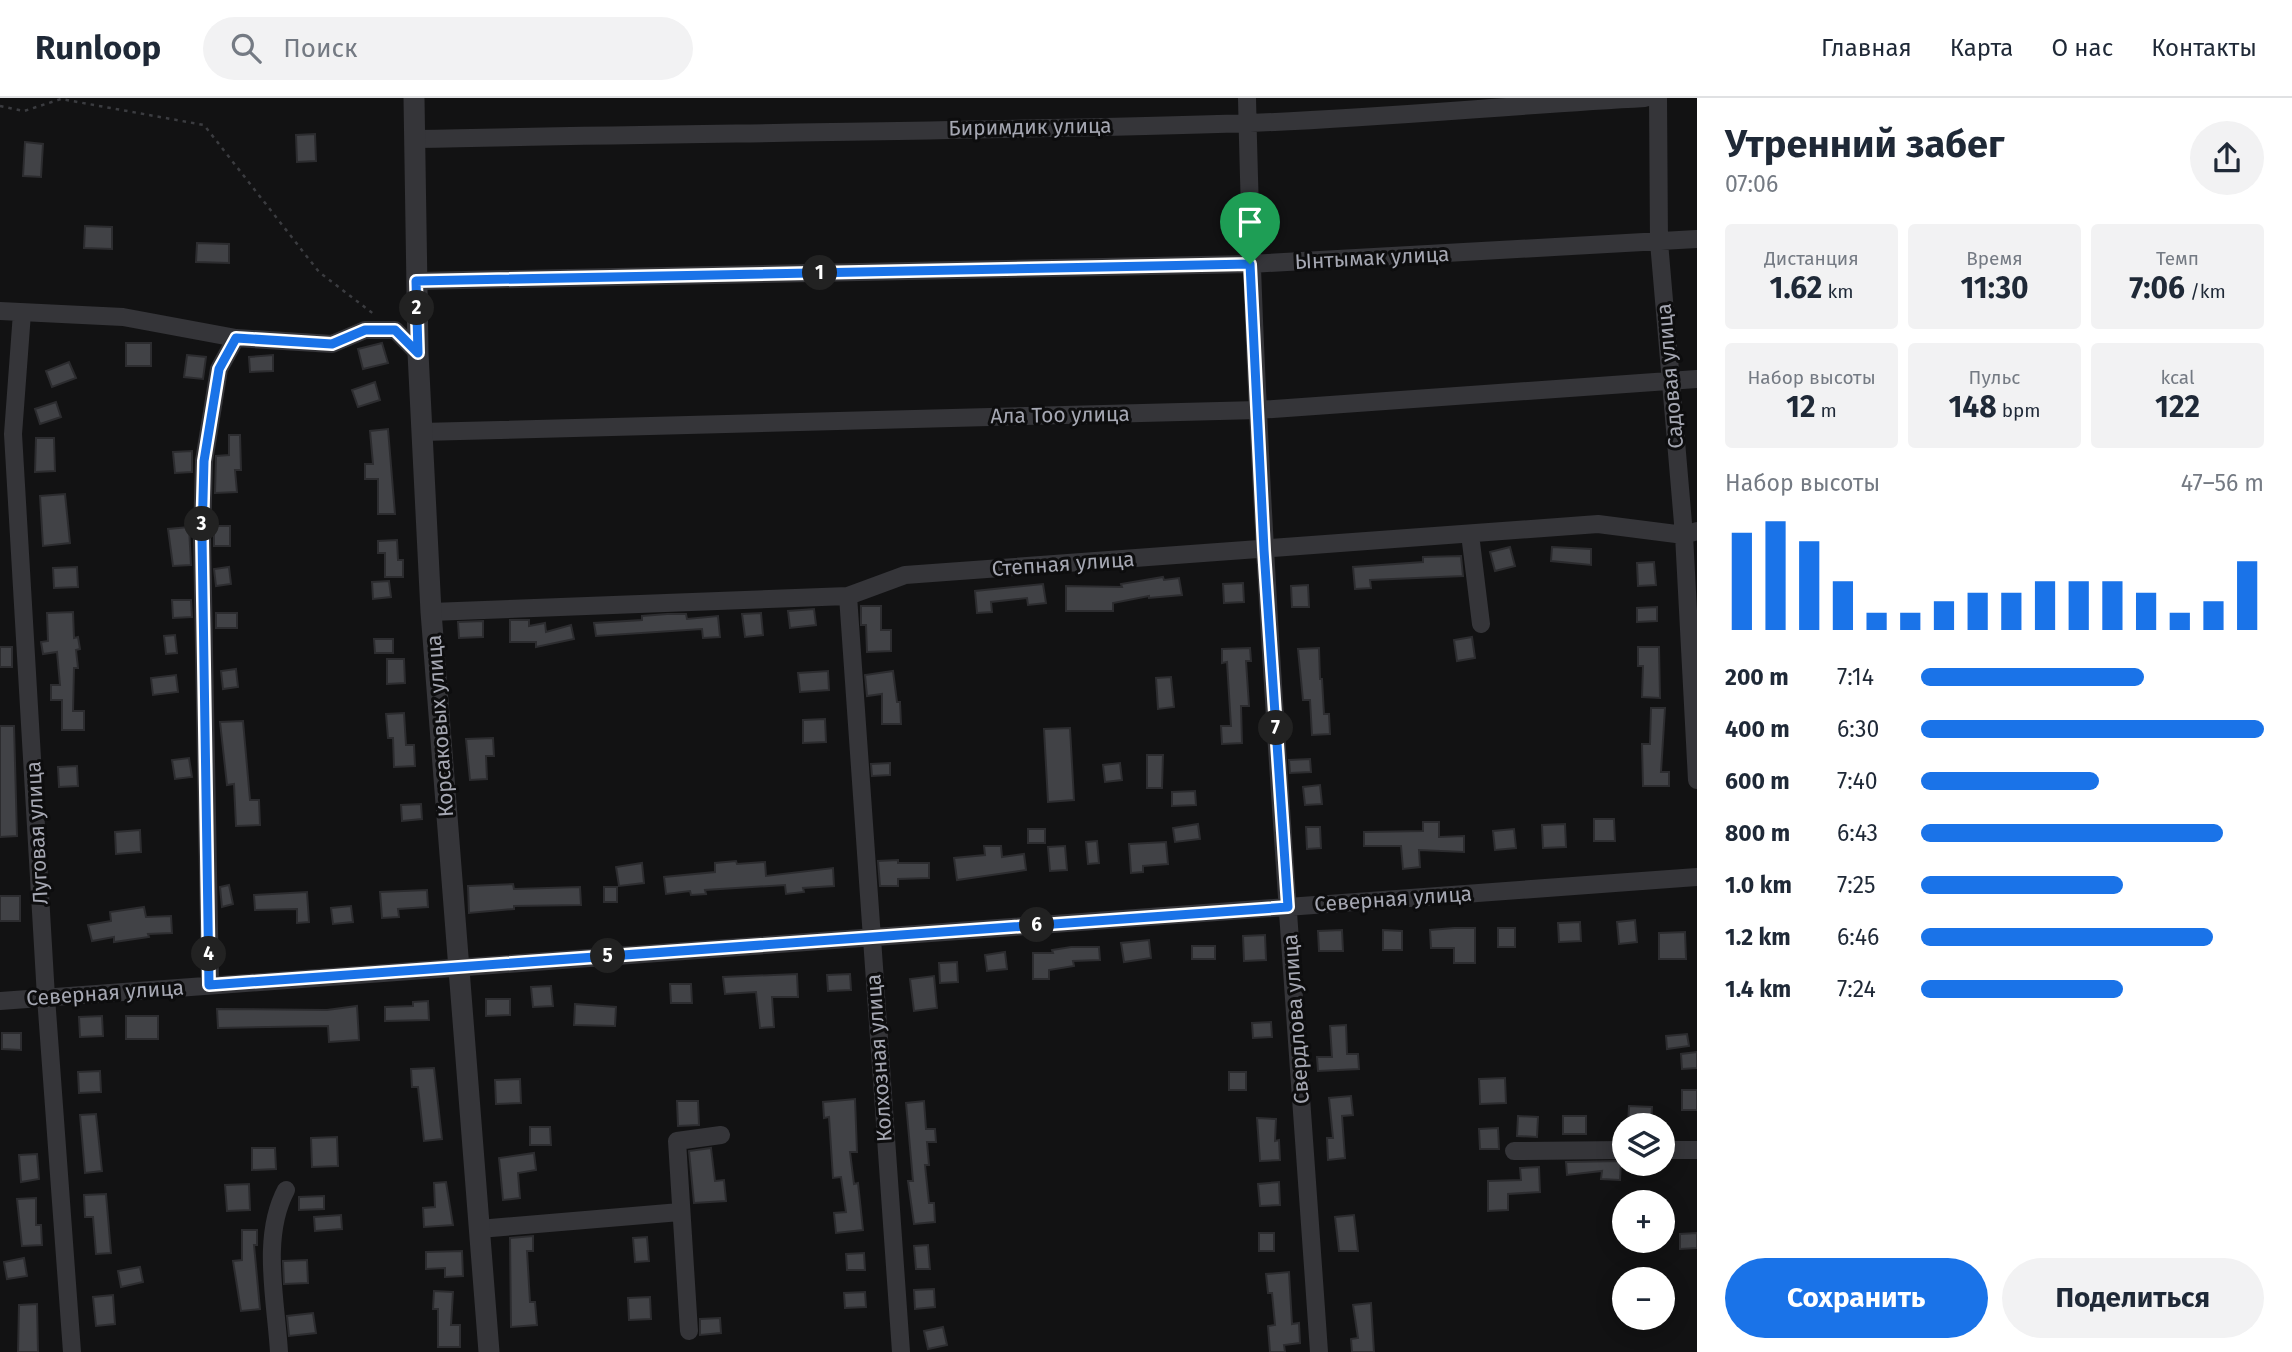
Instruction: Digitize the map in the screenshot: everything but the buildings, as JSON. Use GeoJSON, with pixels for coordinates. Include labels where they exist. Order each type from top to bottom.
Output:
{"type":"FeatureCollection","features":[{"type":"Feature","properties":{"kind":"street","name":"Корсаковых улица"},"geometry":{"type":"LineString","coordinates":[[414,98],[418,353],[431,612],[489,1352]]}},
{"type":"Feature","properties":{"kind":"street","name":"Свердлова улица"},"geometry":{"type":"LineString","coordinates":[[1247,98],[1250,264],[1264,550],[1319,1352]]}},
{"type":"Feature","properties":{"kind":"street","name":"Биримдик улица"},"geometry":{"type":"LineString","coordinates":[[415,139],[1248,123],[1398,116],[1527,104],[1645,98]]}},
{"type":"Feature","properties":{"kind":"street","name":"Садовая улица"},"geometry":{"type":"LineString","coordinates":[[1658,98],[1659,242],[1670,382],[1690,533],[1697,780]]}},
{"type":"Feature","properties":{"kind":"street","name":"Ынтымак улица"},"geometry":{"type":"LineString","coordinates":[[416,281],[1250,264],[1697,239]]}},
{"type":"Feature","properties":{"kind":"street"},"geometry":{"type":"LineString","coordinates":[[0,311],[123,317],[236,338],[332,344],[365,330],[395,330],[418,353]]}},
{"type":"Feature","properties":{"kind":"street","name":"Луговая улица"},"geometry":{"type":"LineString","coordinates":[[22,313],[13,434],[46,998],[72,1352]]}},
{"type":"Feature","properties":{"kind":"street","name":"Северная улица"},"geometry":{"type":"LineString","coordinates":[[209,985],[202,536],[204,461],[219,369],[236,338]]}},
{"type":"Feature","properties":{"kind":"street","name":"Ала Тоо улица"},"geometry":{"type":"LineString","coordinates":[[421,432],[1258,410],[1697,379]]}},
{"type":"Feature","properties":{"kind":"street","name":"Степная улица"},"geometry":{"type":"LineString","coordinates":[[431,612],[848,596],[905,575],[1598,524],[1690,533]]}},
{"type":"Feature","properties":{"kind":"street"},"geometry":{"type":"LineString","coordinates":[[1470,534],[1481,624]]}},
{"type":"Feature","properties":{"kind":"street","name":"Колхозная улица"},"geometry":{"type":"LineString","coordinates":[[848,596],[901,1352]]}},
{"type":"Feature","properties":{"kind":"street","name":"Северная улица"},"geometry":{"type":"LineString","coordinates":[[0,1001],[1697,877]]}},
{"type":"Feature","properties":{"kind":"street"},"geometry":{"type":"LineString","coordinates":[[689,1331],[677,1141],[721,1135]]}},
{"type":"Feature","properties":{"kind":"street"},"geometry":{"type":"LineString","coordinates":[[1514,1151],[1612,1150]]}},
{"type":"Feature","properties":{"kind":"street"},"geometry":{"type":"LineString","coordinates":[[1675,1150],[1697,1150]]}},
{"type":"Feature","properties":{"kind":"street"},"geometry":{"type":"LineString","coordinates":[[279,1352],[273,1250],[275,1212],[286,1190]]}},
{"type":"Feature","properties":{"kind":"street"},"geometry":{"type":"LineString","coordinates":[[479,1229],[680,1212]]}},
{"type":"Feature","properties":{"kind":"path"},"geometry":{"type":"LineString","coordinates":[[0,106],[24,111],[61,99],[204,125],[319,272],[395,330]]}},
{"type":"Feature","properties":{"kind":"route"},"geometry":{"type":"LineString","coordinates":[[1250,264],[1264,550],[1288,907],[209,985],[202,536],[204,461],[219,369],[236,338],[332,344],[365,330],[395,330],[418,353],[416,281],[1250,264]]}}]}
